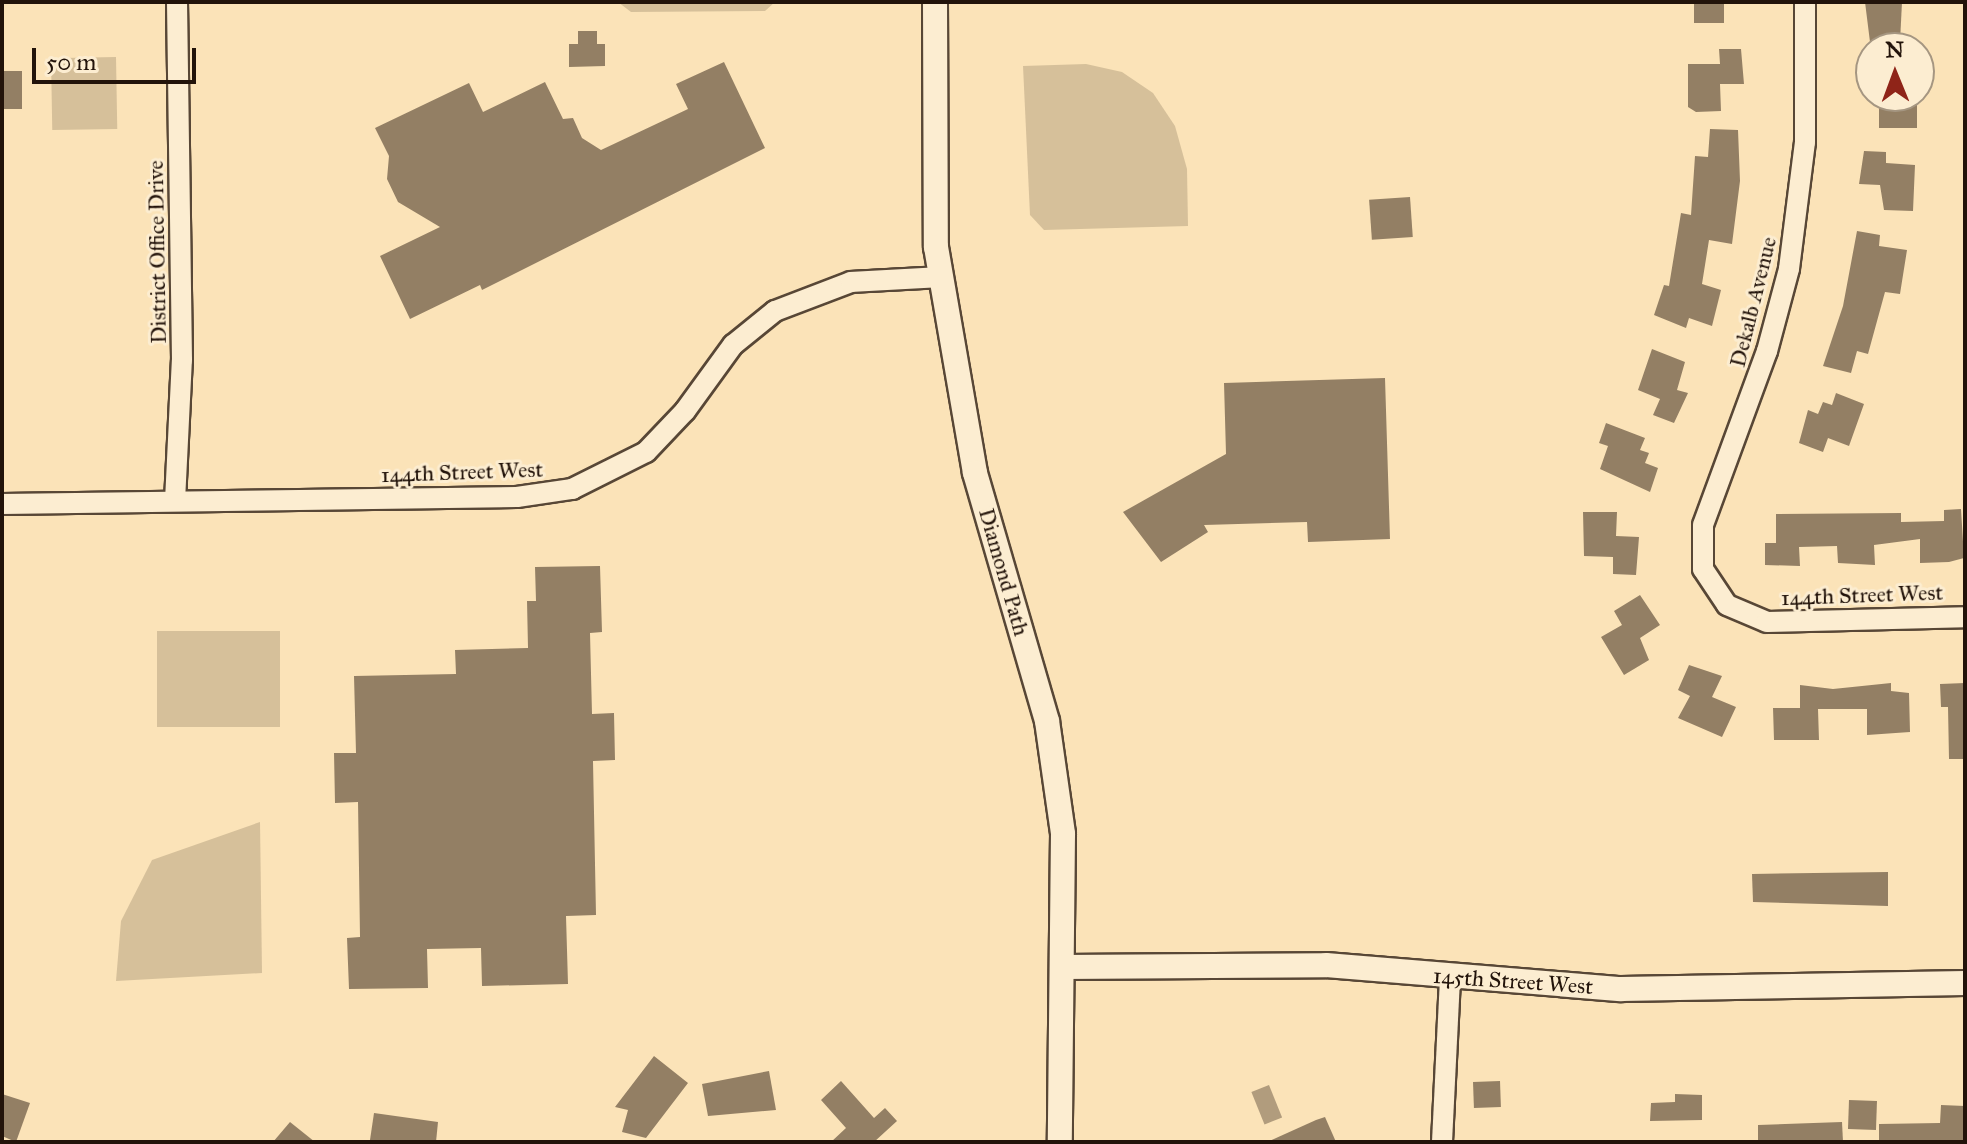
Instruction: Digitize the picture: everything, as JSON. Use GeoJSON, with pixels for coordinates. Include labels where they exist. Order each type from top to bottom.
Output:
{"type":"FeatureCollection","features":[{"type":"Feature","properties":{"kind":"street","name":"District Office Drive"},"geometry":{"type":"LineString","coordinates":[[175,501],[182,360],[177,2]]}},
{"type":"Feature","properties":{"kind":"street","name":"Diamond Path"},"geometry":{"type":"LineString","coordinates":[[935,2],[936,232],[941,277],[975,473],[1047,721],[1063,834],[1060,1142]]}},
{"type":"Feature","properties":{"kind":"street","name":"Dekalb Avenue"},"geometry":{"type":"LineString","coordinates":[[1720,598],[1703,569],[1700,543],[1767,351],[1789,269],[1805,142],[1805,2]]}},
{"type":"Feature","properties":{"kind":"street","name":"144th Street West"},"geometry":{"type":"LineString","coordinates":[[2,504],[517,497],[572,489],[646,452],[685,411],[733,345],[775,311],[799,298],[851,282],[941,277]]}},
{"type":"Feature","properties":{"kind":"street","name":"144th Street West"},"geometry":{"type":"LineString","coordinates":[[1720,598],[1742,614],[1767,622],[1965,617]]}},
{"type":"Feature","properties":{"kind":"street","name":"145th Street West"},"geometry":{"type":"LineString","coordinates":[[1062,967],[1326,965],[1621,989],[1965,983]]}},
{"type":"Feature","properties":{"kind":"street"},"geometry":{"type":"LineString","coordinates":[[1442,1142],[1450,977]]}},
{"type":"Feature","properties":{"kind":"shaded area"},"geometry":{"type":"Polygon","coordinates":[[[618,2],[775,2],[765,11],[631,12],[618,2]]]}},
{"type":"Feature","properties":{"kind":"shaded area"},"geometry":{"type":"Polygon","coordinates":[[[116,57],[117,129],[52,130],[51,58],[116,57]]]}},
{"type":"Feature","properties":{"kind":"shaded area"},"geometry":{"type":"Polygon","coordinates":[[[1086,64],[1122,72],[1153,93],[1175,126],[1187,169],[1188,226],[1044,230],[1030,215],[1023,66],[1086,64]]]}},
{"type":"Feature","properties":{"kind":"shaded area"},"geometry":{"type":"Polygon","coordinates":[[[157,631],[280,631],[280,727],[157,727],[157,631]]]}},
{"type":"Feature","properties":{"kind":"shaded area"},"geometry":{"type":"Polygon","coordinates":[[[260,822],[262,973],[116,981],[121,921],[152,860],[260,822]]]}},
{"type":"Feature","properties":{"kind":"shaded area"},"geometry":{"type":"Polygon","coordinates":[[[1269,1085],[1282,1117],[1264,1125],[1251,1092],[1269,1085]]]}},
{"type":"Feature","properties":{"kind":"building"},"geometry":{"type":"Polygon","coordinates":[[[1694,2],[1724,2],[1724,23],[1694,23],[1694,2]]]}},
{"type":"Feature","properties":{"kind":"building"},"geometry":{"type":"Polygon","coordinates":[[[1865,2],[1902,2],[1900,32],[1869,32],[1865,2]]]}},
{"type":"Feature","properties":{"kind":"building"},"geometry":{"type":"Polygon","coordinates":[[[578,31],[597,31],[597,44],[605,44],[605,66],[569,67],[569,44],[578,44],[578,31]]]}},
{"type":"Feature","properties":{"kind":"building"},"geometry":{"type":"Polygon","coordinates":[[[1719,49],[1741,49],[1744,84],[1720,84],[1721,111],[1696,112],[1688,107],[1688,64],[1720,64],[1719,49]]]}},
{"type":"Feature","properties":{"kind":"building"},"geometry":{"type":"Polygon","coordinates":[[[724,62],[765,148],[482,290],[480,285],[410,319],[380,256],[440,227],[398,202],[387,179],[389,156],[375,128],[469,83],[483,112],[545,82],[563,119],[573,118],[582,138],[601,150],[688,109],[676,84],[724,62]]]}},
{"type":"Feature","properties":{"kind":"building"},"geometry":{"type":"Polygon","coordinates":[[[2,71],[22,71],[22,109],[2,109],[2,71]]]}},
{"type":"Feature","properties":{"kind":"building"},"geometry":{"type":"Polygon","coordinates":[[[1879,112],[1917,112],[1917,128],[1879,128],[1879,112]]]}},
{"type":"Feature","properties":{"kind":"building"},"geometry":{"type":"Polygon","coordinates":[[[1710,129],[1738,130],[1740,181],[1732,244],[1709,240],[1702,284],[1721,290],[1712,326],[1689,318],[1686,328],[1654,315],[1664,285],[1669,286],[1681,213],[1691,215],[1695,156],[1708,157],[1710,129]]]}},
{"type":"Feature","properties":{"kind":"building"},"geometry":{"type":"Polygon","coordinates":[[[1864,151],[1886,152],[1886,163],[1915,165],[1913,211],[1884,210],[1880,185],[1859,184],[1864,151]]]}},
{"type":"Feature","properties":{"kind":"building"},"geometry":{"type":"Polygon","coordinates":[[[1410,197],[1413,237],[1372,240],[1369,200],[1410,197]]]}},
{"type":"Feature","properties":{"kind":"building"},"geometry":{"type":"Polygon","coordinates":[[[1857,231],[1880,235],[1879,246],[1907,250],[1900,294],[1885,292],[1868,354],[1857,351],[1851,373],[1823,366],[1843,306],[1857,231]]]}},
{"type":"Feature","properties":{"kind":"building"},"geometry":{"type":"Polygon","coordinates":[[[1652,349],[1685,362],[1677,390],[1688,393],[1674,423],[1653,415],[1660,399],[1638,390],[1652,349]]]}},
{"type":"Feature","properties":{"kind":"building"},"geometry":{"type":"Polygon","coordinates":[[[1385,378],[1390,539],[1308,542],[1307,522],[1204,525],[1208,532],[1161,562],[1123,512],[1226,454],[1224,383],[1385,378]]]}},
{"type":"Feature","properties":{"kind":"building"},"geometry":{"type":"Polygon","coordinates":[[[1836,393],[1864,404],[1849,446],[1828,438],[1823,452],[1799,443],[1808,410],[1818,414],[1823,402],[1832,405],[1836,393]]]}},
{"type":"Feature","properties":{"kind":"building"},"geometry":{"type":"Polygon","coordinates":[[[1606,423],[1645,438],[1640,450],[1649,453],[1645,463],[1658,468],[1650,492],[1600,469],[1608,446],[1599,443],[1606,423]]]}},
{"type":"Feature","properties":{"kind":"building"},"geometry":{"type":"Polygon","coordinates":[[[1961,509],[1964,558],[1920,563],[1920,539],[1874,545],[1875,565],[1838,563],[1837,546],[1799,547],[1800,566],[1765,565],[1765,543],[1776,543],[1776,514],[1901,513],[1901,522],[1944,521],[1944,510],[1961,509]]]}},
{"type":"Feature","properties":{"kind":"building"},"geometry":{"type":"Polygon","coordinates":[[[1583,512],[1617,512],[1616,536],[1639,537],[1636,575],[1613,574],[1613,557],[1584,556],[1583,512]]]}},
{"type":"Feature","properties":{"kind":"building"},"geometry":{"type":"Polygon","coordinates":[[[600,566],[602,632],[590,633],[592,714],[614,713],[615,760],[593,761],[596,915],[566,916],[568,984],[482,986],[481,948],[427,949],[428,988],[349,989],[347,938],[360,937],[358,802],[335,803],[334,753],[356,753],[354,676],[456,674],[455,650],[528,648],[527,601],[536,601],[535,567],[600,566]]]}},
{"type":"Feature","properties":{"kind":"building"},"geometry":{"type":"Polygon","coordinates":[[[1640,595],[1660,625],[1640,638],[1649,660],[1624,675],[1601,637],[1622,625],[1614,611],[1640,595]]]}},
{"type":"Feature","properties":{"kind":"building"},"geometry":{"type":"Polygon","coordinates":[[[1689,665],[1722,676],[1712,697],[1736,707],[1722,737],[1678,718],[1690,696],[1678,690],[1689,665]]]}},
{"type":"Feature","properties":{"kind":"building"},"geometry":{"type":"Polygon","coordinates":[[[1891,683],[1891,691],[1909,693],[1910,732],[1867,735],[1867,709],[1818,709],[1819,740],[1774,740],[1773,708],[1800,708],[1800,685],[1833,689],[1891,683]]]}},
{"type":"Feature","properties":{"kind":"building"},"geometry":{"type":"Polygon","coordinates":[[[1965,683],[1965,759],[1949,759],[1948,707],[1941,707],[1940,684],[1965,683]]]}},
{"type":"Feature","properties":{"kind":"building"},"geometry":{"type":"Polygon","coordinates":[[[1888,872],[1888,906],[1753,902],[1752,874],[1888,872]]]}},
{"type":"Feature","properties":{"kind":"building"},"geometry":{"type":"Polygon","coordinates":[[[654,1056],[688,1083],[646,1138],[622,1132],[628,1110],[615,1107],[654,1056]]]}},
{"type":"Feature","properties":{"kind":"building"},"geometry":{"type":"Polygon","coordinates":[[[769,1071],[776,1110],[708,1116],[702,1084],[769,1071]]]}},
{"type":"Feature","properties":{"kind":"building"},"geometry":{"type":"Polygon","coordinates":[[[841,1081],[874,1118],[885,1108],[897,1121],[874,1142],[831,1142],[846,1128],[821,1100],[841,1081]]]}},
{"type":"Feature","properties":{"kind":"building"},"geometry":{"type":"Polygon","coordinates":[[[1500,1081],[1501,1107],[1474,1108],[1473,1082],[1500,1081]]]}},
{"type":"Feature","properties":{"kind":"building"},"geometry":{"type":"Polygon","coordinates":[[[2,1094],[30,1103],[16,1142],[2,1136],[2,1094]]]}},
{"type":"Feature","properties":{"kind":"building"},"geometry":{"type":"Polygon","coordinates":[[[1675,1094],[1702,1095],[1702,1120],[1650,1121],[1651,1103],[1675,1102],[1675,1094]]]}},
{"type":"Feature","properties":{"kind":"building"},"geometry":{"type":"Polygon","coordinates":[[[1849,1100],[1877,1101],[1876,1130],[1848,1129],[1849,1100]]]}},
{"type":"Feature","properties":{"kind":"building"},"geometry":{"type":"Polygon","coordinates":[[[1941,1105],[1965,1106],[1965,1142],[1879,1142],[1879,1124],[1940,1123],[1941,1105]]]}},
{"type":"Feature","properties":{"kind":"building"},"geometry":{"type":"Polygon","coordinates":[[[374,1113],[438,1122],[436,1142],[370,1140],[374,1113]]]}},
{"type":"Feature","properties":{"kind":"building"},"geometry":{"type":"Polygon","coordinates":[[[1325,1117],[1336,1142],[1267,1142],[1316,1120],[1325,1117]]]}},
{"type":"Feature","properties":{"kind":"building"},"geometry":{"type":"Polygon","coordinates":[[[290,1122],[315,1142],[273,1142],[290,1122]]]}},
{"type":"Feature","properties":{"kind":"building"},"geometry":{"type":"Polygon","coordinates":[[[1842,1122],[1843,1142],[1758,1142],[1758,1125],[1842,1122]]]}}]}
